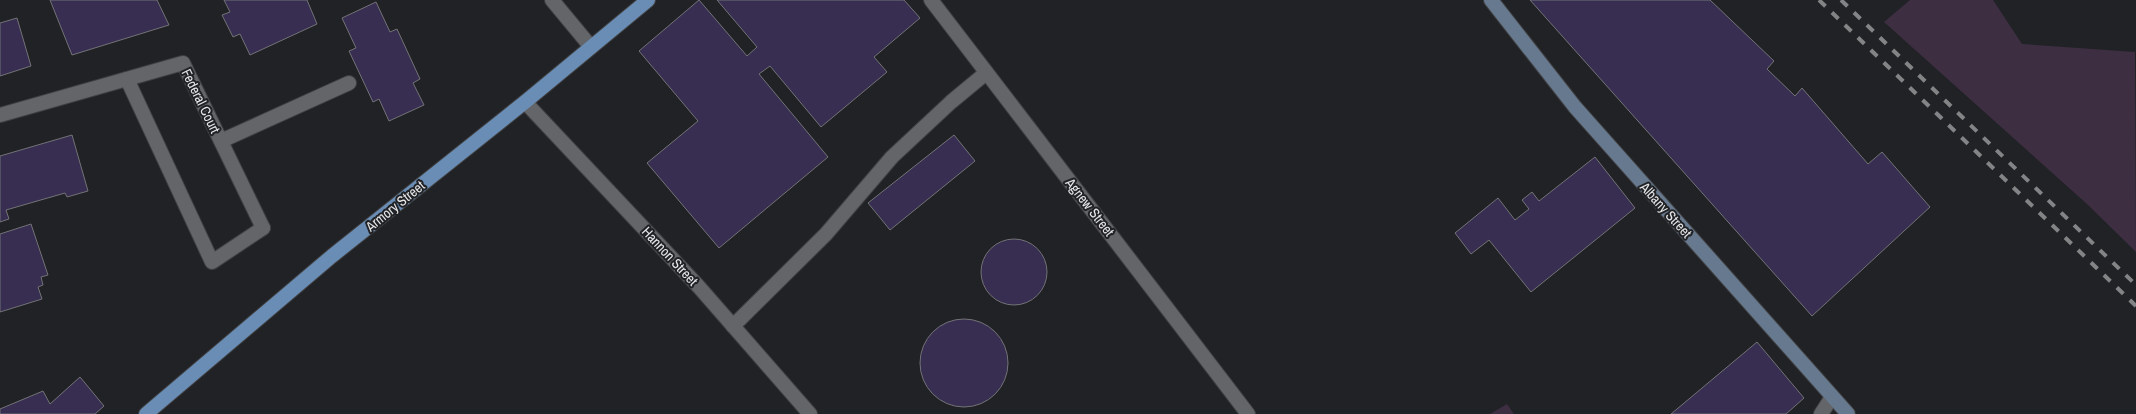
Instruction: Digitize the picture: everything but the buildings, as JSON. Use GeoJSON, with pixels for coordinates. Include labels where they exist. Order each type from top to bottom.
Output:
{"type":"FeatureCollection","features":[{"type":"Feature","properties":{"kind":"main road","name":"Armory Street"},"geometry":{"type":"LineString","coordinates":[[146,414],[332,256],[525,102],[648,0]]}},
{"type":"Feature","properties":{"kind":"main road","name":"Albany Street"},"geometry":{"type":"LineString","coordinates":[[1491,0],[1575,107],[1848,414]]}},
{"type":"Feature","properties":{"kind":"street"},"geometry":{"type":"LineString","coordinates":[[552,0],[591,47]]}},
{"type":"Feature","properties":{"kind":"street","name":"Agnew Street"},"geometry":{"type":"LineString","coordinates":[[931,0],[1248,414]]}},
{"type":"Feature","properties":{"kind":"street","name":"Federal Court"},"geometry":{"type":"LineString","coordinates":[[0,115],[183,63],[263,228],[212,262],[127,79]]}},
{"type":"Feature","properties":{"kind":"street"},"geometry":{"type":"LineString","coordinates":[[733,326],[826,234],[892,157],[951,102],[986,73]]}},
{"type":"Feature","properties":{"kind":"street"},"geometry":{"type":"LineString","coordinates":[[221,141],[349,83]]}},
{"type":"Feature","properties":{"kind":"street","name":"Hannon Street"},"geometry":{"type":"LineString","coordinates":[[525,102],[699,287],[810,414]]}},
{"type":"Feature","properties":{"kind":"street"},"geometry":{"type":"LineString","coordinates":[[1821,414],[1832,397]]}},
{"type":"Feature","properties":{"kind":"shaded area"},"geometry":{"type":"Polygon","coordinates":[[[1910,0],[1993,0],[2022,44],[2135,52],[2136,252],[2088,205],[1884,22],[1910,0]]]}},
{"type":"Feature","properties":{"kind":"shaded area"},"geometry":{"type":"Polygon","coordinates":[[[1507,404],[1514,414],[1490,414],[1507,404]]]}},
{"type":"Feature","properties":{"kind":"railway"},"geometry":{"type":"LineString","coordinates":[[1819,0],[2136,306]]}},
{"type":"Feature","properties":{"kind":"railway"},"geometry":{"type":"LineString","coordinates":[[1841,0],[2136,285]]}}]}
